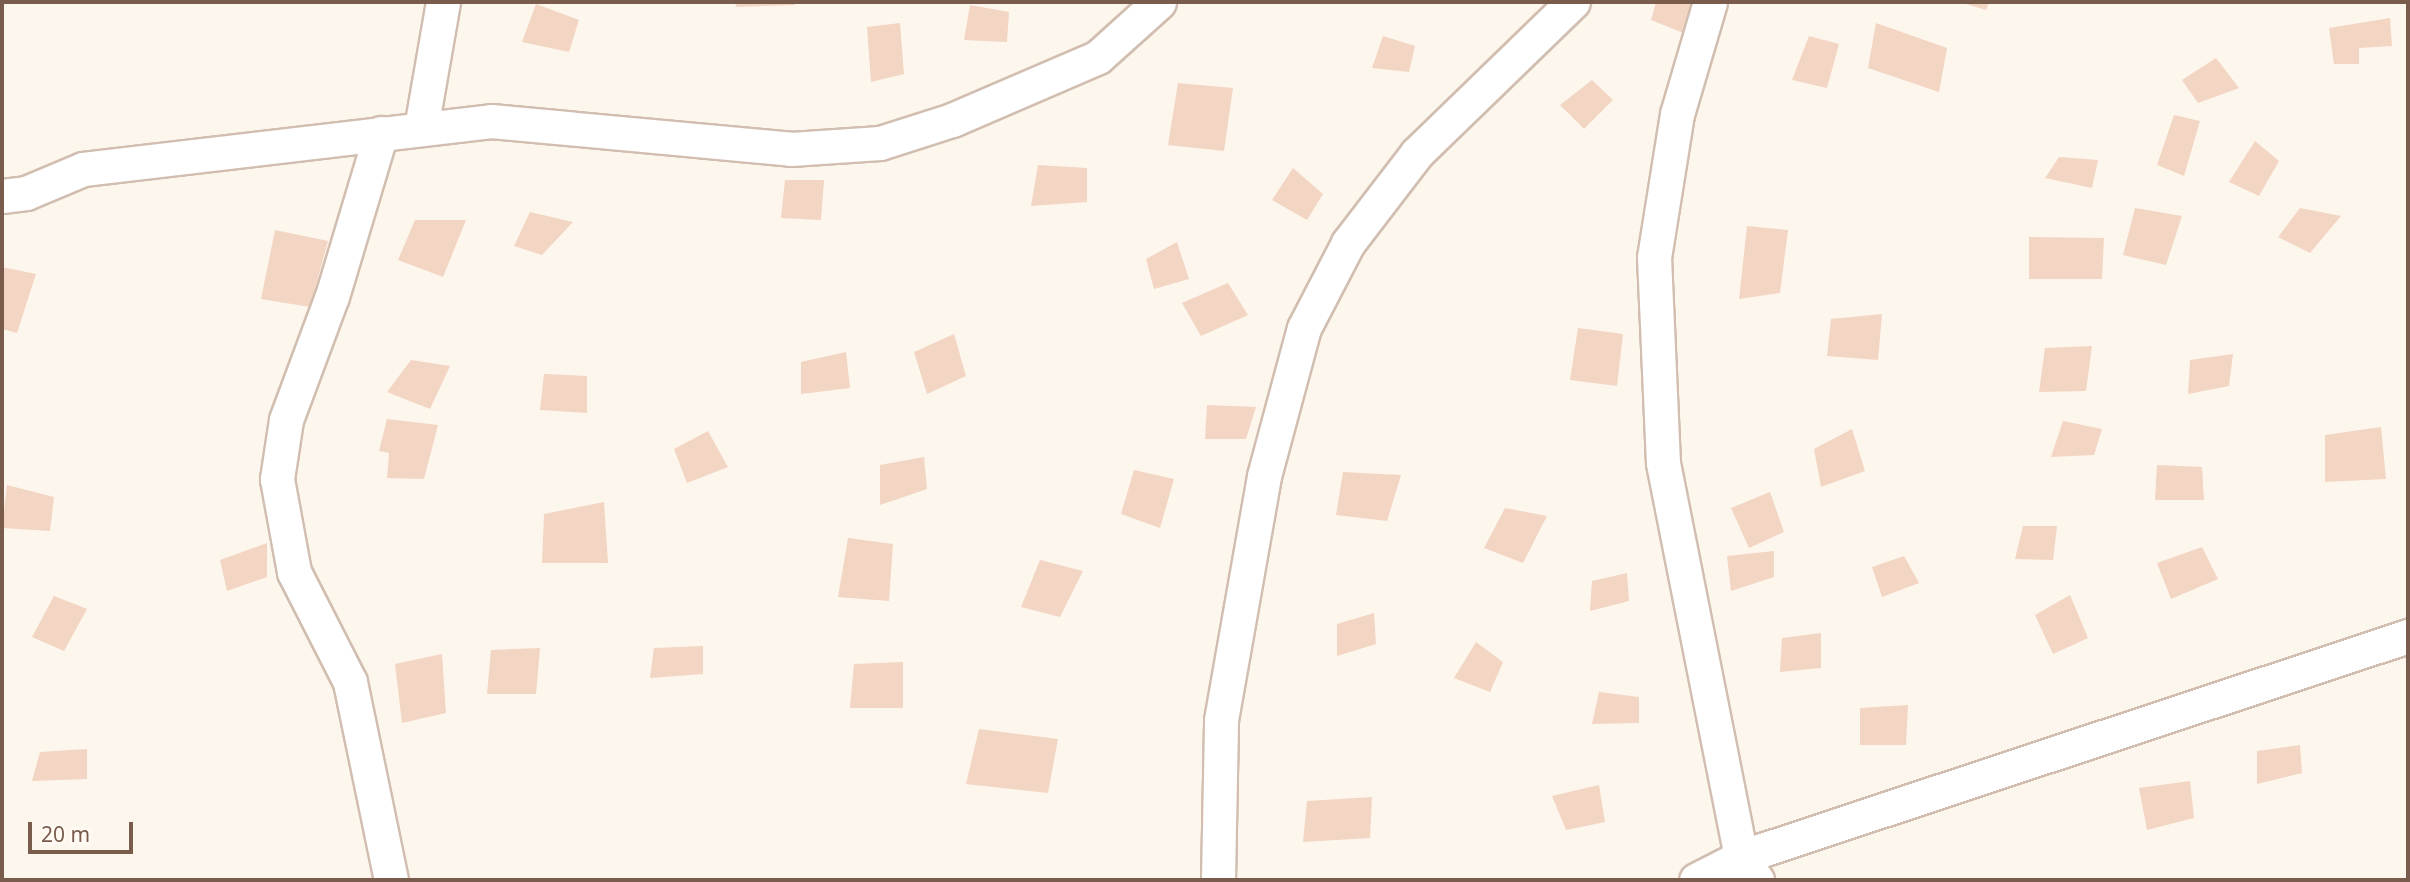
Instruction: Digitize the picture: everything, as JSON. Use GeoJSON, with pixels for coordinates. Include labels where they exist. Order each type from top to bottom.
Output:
{"type":"FeatureCollection","features":[{"type":"Feature","properties":{"kind":"street"},"geometry":{"type":"LineString","coordinates":[[421,128],[443,2]]}},
{"type":"Feature","properties":{"kind":"street"},"geometry":{"type":"LineString","coordinates":[[2,196],[26,192],[83,169],[491,121],[791,149],[880,143],[953,120],[1098,57],[1159,2]]}},
{"type":"Feature","properties":{"kind":"street"},"geometry":{"type":"LineString","coordinates":[[1218,880],[1221,720],[1264,477],[1304,328],[1348,243],[1418,153],[1573,2]]}},
{"type":"Feature","properties":{"kind":"street"},"geometry":{"type":"LineString","coordinates":[[1710,2],[1676,114],[1654,257],[1663,463],[1749,868]]}},
{"type":"Feature","properties":{"kind":"street"},"geometry":{"type":"LineString","coordinates":[[380,133],[332,296],[286,420],[277,479],[294,572],[350,682],[391,880]]}},
{"type":"Feature","properties":{"kind":"street"},"geometry":{"type":"LineString","coordinates":[[1696,880],[1749,868],[2408,636]]}},
{"type":"Feature","properties":{"kind":"building"},"geometry":{"type":"Polygon","coordinates":[[[735,2],[795,2],[795,5],[736,7],[735,2]]]}},
{"type":"Feature","properties":{"kind":"building"},"geometry":{"type":"Polygon","coordinates":[[[1656,2],[1702,2],[1686,34],[1651,20],[1656,2]]]}},
{"type":"Feature","properties":{"kind":"building"},"geometry":{"type":"Polygon","coordinates":[[[1959,2],[1989,2],[1986,10],[1959,2]]]}},
{"type":"Feature","properties":{"kind":"building"},"geometry":{"type":"Polygon","coordinates":[[[536,4],[579,20],[569,52],[522,42],[536,4]]]}},
{"type":"Feature","properties":{"kind":"building"},"geometry":{"type":"Polygon","coordinates":[[[970,5],[1009,12],[1007,42],[964,40],[970,5]]]}},
{"type":"Feature","properties":{"kind":"building"},"geometry":{"type":"Polygon","coordinates":[[[2390,18],[2392,46],[2359,48],[2359,64],[2334,64],[2329,28],[2390,18]]]}},
{"type":"Feature","properties":{"kind":"building"},"geometry":{"type":"Polygon","coordinates":[[[900,23],[904,74],[871,82],[867,27],[900,23]]]}},
{"type":"Feature","properties":{"kind":"building"},"geometry":{"type":"Polygon","coordinates":[[[1876,23],[1947,48],[1939,92],[1868,68],[1876,23]]]}},
{"type":"Feature","properties":{"kind":"building"},"geometry":{"type":"Polygon","coordinates":[[[1383,36],[1415,46],[1409,72],[1372,68],[1383,36]]]}},
{"type":"Feature","properties":{"kind":"building"},"geometry":{"type":"Polygon","coordinates":[[[1809,36],[1839,44],[1827,88],[1792,80],[1809,36]]]}},
{"type":"Feature","properties":{"kind":"building"},"geometry":{"type":"Polygon","coordinates":[[[2216,58],[2239,88],[2198,103],[2182,80],[2216,58]]]}},
{"type":"Feature","properties":{"kind":"building"},"geometry":{"type":"Polygon","coordinates":[[[1592,80],[1613,100],[1584,129],[1560,105],[1592,80]]]}},
{"type":"Feature","properties":{"kind":"building"},"geometry":{"type":"Polygon","coordinates":[[[1178,83],[1233,88],[1224,151],[1168,145],[1178,83]]]}},
{"type":"Feature","properties":{"kind":"building"},"geometry":{"type":"Polygon","coordinates":[[[2174,115],[2200,121],[2184,176],[2157,165],[2174,115]]]}},
{"type":"Feature","properties":{"kind":"building"},"geometry":{"type":"Polygon","coordinates":[[[2255,141],[2279,161],[2259,196],[2229,182],[2255,141]]]}},
{"type":"Feature","properties":{"kind":"building"},"geometry":{"type":"Polygon","coordinates":[[[2059,157],[2098,160],[2092,188],[2045,178],[2059,157]]]}},
{"type":"Feature","properties":{"kind":"building"},"geometry":{"type":"Polygon","coordinates":[[[1038,165],[1087,168],[1087,202],[1031,206],[1038,165]]]}},
{"type":"Feature","properties":{"kind":"building"},"geometry":{"type":"Polygon","coordinates":[[[1293,168],[1323,194],[1307,220],[1272,200],[1293,168]]]}},
{"type":"Feature","properties":{"kind":"building"},"geometry":{"type":"Polygon","coordinates":[[[785,180],[824,180],[821,220],[781,218],[785,180]]]}},
{"type":"Feature","properties":{"kind":"building"},"geometry":{"type":"Polygon","coordinates":[[[2135,208],[2182,216],[2166,265],[2123,255],[2135,208]]]}},
{"type":"Feature","properties":{"kind":"building"},"geometry":{"type":"Polygon","coordinates":[[[2300,208],[2341,216],[2310,253],[2278,237],[2300,208]]]}},
{"type":"Feature","properties":{"kind":"building"},"geometry":{"type":"Polygon","coordinates":[[[530,212],[573,222],[542,255],[514,246],[530,212]]]}},
{"type":"Feature","properties":{"kind":"building"},"geometry":{"type":"Polygon","coordinates":[[[415,220],[466,220],[443,277],[398,260],[415,220]]]}},
{"type":"Feature","properties":{"kind":"building"},"geometry":{"type":"Polygon","coordinates":[[[1747,226],[1788,230],[1780,293],[1739,299],[1747,226]]]}},
{"type":"Feature","properties":{"kind":"building"},"geometry":{"type":"Polygon","coordinates":[[[275,230],[328,241],[310,307],[261,299],[275,230]]]}},
{"type":"Feature","properties":{"kind":"building"},"geometry":{"type":"Polygon","coordinates":[[[2029,237],[2104,238],[2102,279],[2029,279],[2029,237]]]}},
{"type":"Feature","properties":{"kind":"building"},"geometry":{"type":"Polygon","coordinates":[[[1177,242],[1189,279],[1154,289],[1146,259],[1177,242]]]}},
{"type":"Feature","properties":{"kind":"building"},"geometry":{"type":"Polygon","coordinates":[[[2,267],[36,274],[17,333],[2,329],[2,267]]]}},
{"type":"Feature","properties":{"kind":"building"},"geometry":{"type":"Polygon","coordinates":[[[1228,283],[1248,315],[1201,336],[1182,303],[1228,283]]]}},
{"type":"Feature","properties":{"kind":"building"},"geometry":{"type":"Polygon","coordinates":[[[1882,314],[1878,360],[1827,356],[1831,319],[1882,314]]]}},
{"type":"Feature","properties":{"kind":"building"},"geometry":{"type":"Polygon","coordinates":[[[1578,328],[1623,334],[1617,386],[1570,380],[1578,328]]]}},
{"type":"Feature","properties":{"kind":"building"},"geometry":{"type":"Polygon","coordinates":[[[954,334],[966,376],[927,394],[914,352],[954,334]]]}},
{"type":"Feature","properties":{"kind":"building"},"geometry":{"type":"Polygon","coordinates":[[[2092,346],[2086,391],[2039,392],[2045,348],[2092,346]]]}},
{"type":"Feature","properties":{"kind":"building"},"geometry":{"type":"Polygon","coordinates":[[[846,352],[850,388],[801,394],[801,362],[846,352]]]}},
{"type":"Feature","properties":{"kind":"building"},"geometry":{"type":"Polygon","coordinates":[[[2233,354],[2229,386],[2188,394],[2190,360],[2233,354]]]}},
{"type":"Feature","properties":{"kind":"building"},"geometry":{"type":"Polygon","coordinates":[[[411,360],[450,366],[430,409],[387,392],[411,360]]]}},
{"type":"Feature","properties":{"kind":"building"},"geometry":{"type":"Polygon","coordinates":[[[544,374],[587,376],[587,413],[540,410],[544,374]]]}},
{"type":"Feature","properties":{"kind":"building"},"geometry":{"type":"Polygon","coordinates":[[[1207,405],[1256,407],[1246,439],[1205,439],[1207,405]]]}},
{"type":"Feature","properties":{"kind":"building"},"geometry":{"type":"Polygon","coordinates":[[[387,419],[438,425],[424,479],[387,478],[389,453],[379,451],[387,419]]]}},
{"type":"Feature","properties":{"kind":"building"},"geometry":{"type":"Polygon","coordinates":[[[2063,421],[2102,429],[2094,455],[2051,457],[2063,421]]]}},
{"type":"Feature","properties":{"kind":"building"},"geometry":{"type":"Polygon","coordinates":[[[2381,427],[2386,479],[2325,482],[2325,435],[2381,427]]]}},
{"type":"Feature","properties":{"kind":"building"},"geometry":{"type":"Polygon","coordinates":[[[1852,429],[1865,471],[1821,487],[1814,449],[1852,429]]]}},
{"type":"Feature","properties":{"kind":"building"},"geometry":{"type":"Polygon","coordinates":[[[708,431],[728,467],[687,483],[674,449],[708,431]]]}},
{"type":"Feature","properties":{"kind":"building"},"geometry":{"type":"Polygon","coordinates":[[[924,457],[927,489],[880,505],[880,465],[924,457]]]}},
{"type":"Feature","properties":{"kind":"building"},"geometry":{"type":"Polygon","coordinates":[[[2157,465],[2202,467],[2204,500],[2155,500],[2157,465]]]}},
{"type":"Feature","properties":{"kind":"building"},"geometry":{"type":"Polygon","coordinates":[[[1134,470],[1174,479],[1160,528],[1121,514],[1134,470]]]}},
{"type":"Feature","properties":{"kind":"building"},"geometry":{"type":"Polygon","coordinates":[[[1343,472],[1401,475],[1387,521],[1336,515],[1343,472]]]}},
{"type":"Feature","properties":{"kind":"building"},"geometry":{"type":"Polygon","coordinates":[[[7,485],[54,497],[50,531],[2,528],[7,485]]]}},
{"type":"Feature","properties":{"kind":"building"},"geometry":{"type":"Polygon","coordinates":[[[1770,492],[1784,532],[1749,548],[1731,508],[1770,492]]]}},
{"type":"Feature","properties":{"kind":"building"},"geometry":{"type":"Polygon","coordinates":[[[604,502],[608,563],[542,563],[544,514],[604,502]]]}},
{"type":"Feature","properties":{"kind":"building"},"geometry":{"type":"Polygon","coordinates":[[[1505,508],[1547,516],[1523,563],[1484,548],[1505,508]]]}},
{"type":"Feature","properties":{"kind":"building"},"geometry":{"type":"Polygon","coordinates":[[[2023,526],[2057,526],[2053,560],[2015,559],[2023,526]]]}},
{"type":"Feature","properties":{"kind":"building"},"geometry":{"type":"Polygon","coordinates":[[[848,538],[893,544],[889,601],[838,597],[848,538]]]}},
{"type":"Feature","properties":{"kind":"building"},"geometry":{"type":"Polygon","coordinates":[[[267,543],[267,577],[227,591],[220,560],[267,543]]]}},
{"type":"Feature","properties":{"kind":"building"},"geometry":{"type":"Polygon","coordinates":[[[2202,547],[2218,579],[2171,599],[2157,563],[2202,547]]]}},
{"type":"Feature","properties":{"kind":"building"},"geometry":{"type":"Polygon","coordinates":[[[1774,551],[1774,577],[1731,591],[1727,556],[1774,551]]]}},
{"type":"Feature","properties":{"kind":"building"},"geometry":{"type":"Polygon","coordinates":[[[1904,556],[1919,583],[1882,597],[1872,567],[1904,556]]]}},
{"type":"Feature","properties":{"kind":"building"},"geometry":{"type":"Polygon","coordinates":[[[1040,560],[1083,571],[1060,617],[1021,607],[1040,560]]]}},
{"type":"Feature","properties":{"kind":"building"},"geometry":{"type":"Polygon","coordinates":[[[1627,573],[1629,601],[1590,611],[1592,581],[1627,573]]]}},
{"type":"Feature","properties":{"kind":"building"},"geometry":{"type":"Polygon","coordinates":[[[2070,595],[2088,638],[2053,654],[2035,615],[2070,595]]]}},
{"type":"Feature","properties":{"kind":"building"},"geometry":{"type":"Polygon","coordinates":[[[54,596],[87,609],[64,651],[32,637],[54,596]]]}},
{"type":"Feature","properties":{"kind":"building"},"geometry":{"type":"Polygon","coordinates":[[[1374,613],[1376,644],[1337,656],[1337,624],[1374,613]]]}},
{"type":"Feature","properties":{"kind":"building"},"geometry":{"type":"Polygon","coordinates":[[[1821,633],[1821,668],[1780,672],[1782,638],[1821,633]]]}},
{"type":"Feature","properties":{"kind":"building"},"geometry":{"type":"Polygon","coordinates":[[[1476,642],[1503,662],[1490,692],[1454,678],[1476,642]]]}},
{"type":"Feature","properties":{"kind":"building"},"geometry":{"type":"Polygon","coordinates":[[[703,646],[703,674],[650,678],[654,648],[703,646]]]}},
{"type":"Feature","properties":{"kind":"building"},"geometry":{"type":"Polygon","coordinates":[[[540,648],[536,694],[487,694],[491,650],[540,648]]]}},
{"type":"Feature","properties":{"kind":"building"},"geometry":{"type":"Polygon","coordinates":[[[442,654],[446,713],[402,723],[395,664],[442,654]]]}},
{"type":"Feature","properties":{"kind":"building"},"geometry":{"type":"Polygon","coordinates":[[[903,662],[903,708],[850,708],[854,664],[903,662]]]}},
{"type":"Feature","properties":{"kind":"building"},"geometry":{"type":"Polygon","coordinates":[[[1599,692],[1639,697],[1639,723],[1592,724],[1599,692]]]}},
{"type":"Feature","properties":{"kind":"building"},"geometry":{"type":"Polygon","coordinates":[[[1908,705],[1906,745],[1860,745],[1860,708],[1908,705]]]}},
{"type":"Feature","properties":{"kind":"building"},"geometry":{"type":"Polygon","coordinates":[[[979,729],[1058,739],[1048,793],[966,784],[979,729]]]}},
{"type":"Feature","properties":{"kind":"building"},"geometry":{"type":"Polygon","coordinates":[[[2300,745],[2302,773],[2257,784],[2257,751],[2300,745]]]}},
{"type":"Feature","properties":{"kind":"building"},"geometry":{"type":"Polygon","coordinates":[[[87,749],[87,779],[32,781],[40,752],[87,749]]]}},
{"type":"Feature","properties":{"kind":"building"},"geometry":{"type":"Polygon","coordinates":[[[2190,781],[2194,818],[2147,830],[2139,788],[2190,781]]]}},
{"type":"Feature","properties":{"kind":"building"},"geometry":{"type":"Polygon","coordinates":[[[1599,785],[1605,822],[1566,830],[1552,796],[1599,785]]]}},
{"type":"Feature","properties":{"kind":"building"},"geometry":{"type":"Polygon","coordinates":[[[1372,797],[1370,838],[1303,842],[1307,801],[1372,797]]]}}]}
